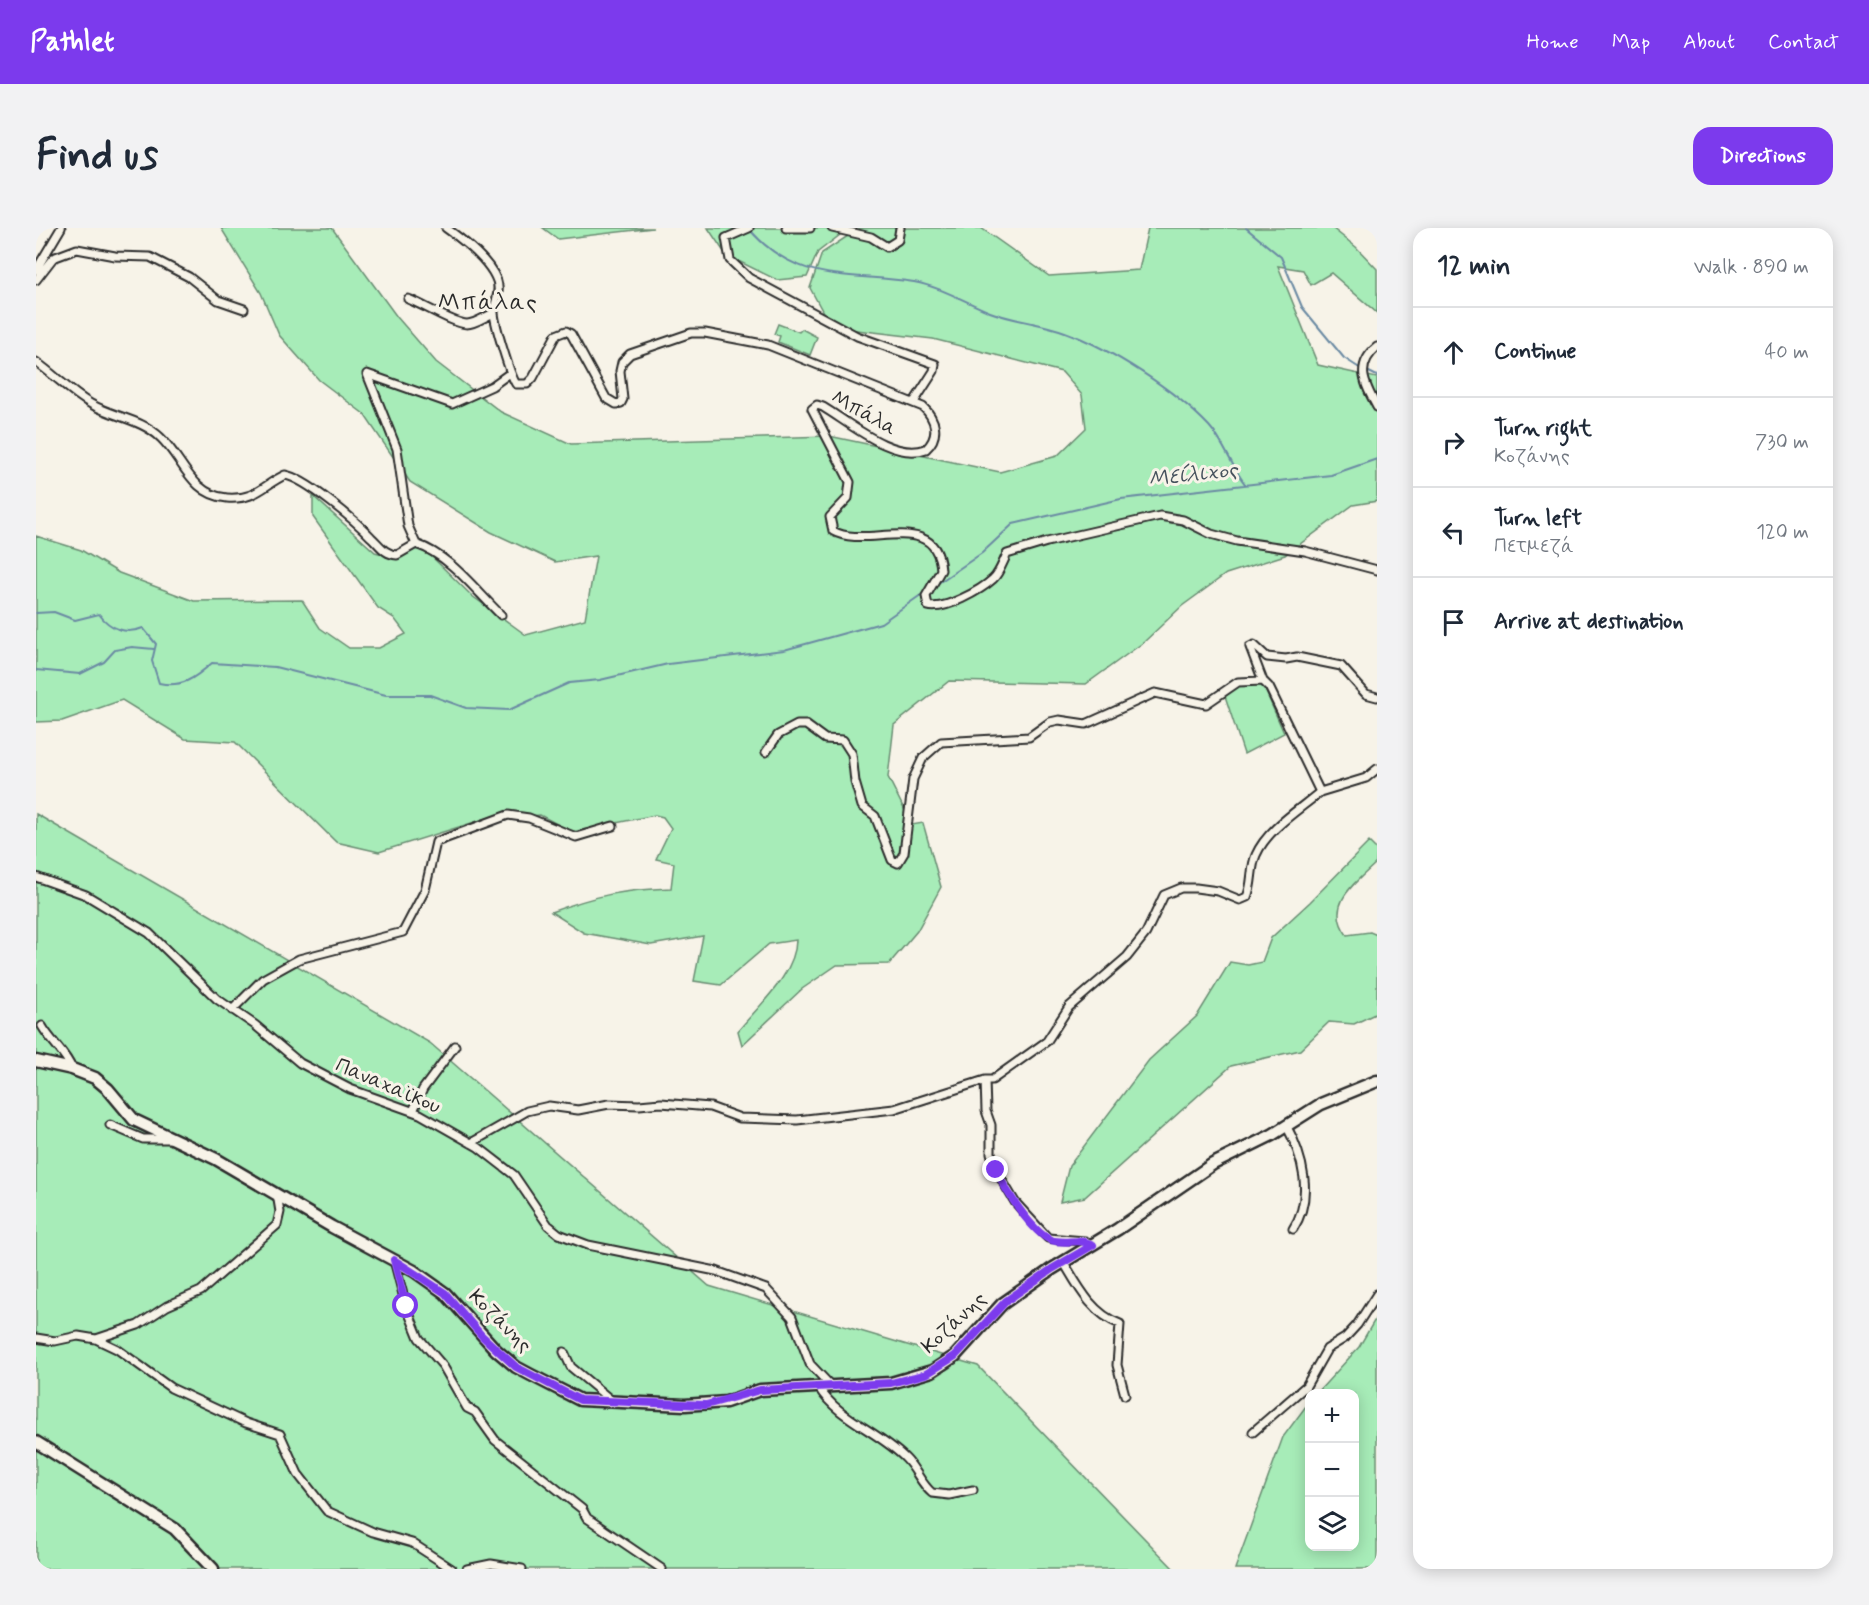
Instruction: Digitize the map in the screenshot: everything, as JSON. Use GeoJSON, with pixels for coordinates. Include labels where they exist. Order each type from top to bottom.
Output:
{"type":"FeatureCollection","features":[{"type":"Feature","properties":{"kind":"street"},"geometry":{"type":"LineString","coordinates":[[36,270],[61,228]]}},
{"type":"Feature","properties":{"kind":"street"},"geometry":{"type":"LineString","coordinates":[[446,228],[490,269],[496,280],[499,293],[494,313],[510,373],[492,386],[452,404],[367,374],[398,449],[408,526],[416,544],[433,550],[483,594],[501,615]]}},
{"type":"Feature","properties":{"kind":"street"},"geometry":{"type":"LineString","coordinates":[[786,228],[810,228]]}},
{"type":"Feature","properties":{"kind":"street"},"geometry":{"type":"LineString","coordinates":[[832,228],[871,237],[887,247],[898,240],[900,228]]}},
{"type":"Feature","properties":{"kind":"street"},"geometry":{"type":"LineString","coordinates":[[746,229],[726,238],[730,260],[749,278],[857,336],[935,364],[934,371],[914,402]]}},
{"type":"Feature","properties":{"kind":"street"},"geometry":{"type":"LineString","coordinates":[[36,280],[53,258],[77,249],[115,256],[150,256],[189,277],[218,300],[244,309]]}},
{"type":"Feature","properties":{"kind":"street"},"geometry":{"type":"LineString","coordinates":[[408,299],[456,323],[469,324],[494,313]]}},
{"type":"Feature","properties":{"kind":"street","name":"Μπάλα"},"geometry":{"type":"LineString","coordinates":[[510,373],[516,384],[526,384],[533,378],[556,335],[566,331],[571,334],[606,398],[616,404],[621,403],[623,399],[619,379],[620,370],[622,362],[630,354],[691,333],[705,333],[768,345],[914,402],[930,414],[935,429],[931,445],[919,452],[893,449],[823,407],[817,405],[812,409],[850,482],[848,498],[830,517],[833,531],[840,535],[909,534],[920,537],[937,550],[940,570],[926,596],[928,606],[933,607],[958,600],[994,579],[1007,554],[1047,542],[1160,516],[1183,520],[1211,534],[1237,541],[1305,551],[1377,570]]}},
{"type":"Feature","properties":{"kind":"street"},"geometry":{"type":"LineString","coordinates":[[1377,347],[1363,369],[1377,407]]}},
{"type":"Feature","properties":{"kind":"street"},"geometry":{"type":"LineString","coordinates":[[36,362],[91,405],[155,433],[191,479],[215,496],[227,498],[254,494],[280,478],[291,476],[310,486],[370,535],[383,550],[397,555],[416,544]]}},
{"type":"Feature","properties":{"kind":"street"},"geometry":{"type":"LineString","coordinates":[[1320,792],[1269,687],[1263,681],[1250,650],[1253,645],[1268,657],[1286,659],[1297,657],[1341,666],[1369,697],[1377,697]]}},
{"type":"Feature","properties":{"kind":"street"},"geometry":{"type":"LineString","coordinates":[[766,752],[778,735],[797,725],[806,725],[825,739],[843,740],[852,754],[855,782],[862,806],[875,816],[892,860],[898,862],[904,854],[913,779],[923,758],[941,742],[1029,737],[1050,722],[1059,720],[1086,724],[1155,693],[1206,704],[1238,682],[1263,681]]}},
{"type":"Feature","properties":{"kind":"street"},"geometry":{"type":"LineString","coordinates":[[471,1143],[527,1111],[549,1107],[578,1110],[609,1104],[639,1106],[661,1103],[710,1107],[740,1118],[797,1120],[894,1109],[985,1080],[992,1080],[1050,1039],[1069,1007],[1133,950],[1149,928],[1164,895],[1173,890],[1188,888],[1218,891],[1240,900],[1247,897],[1252,868],[1259,849],[1282,824],[1320,792],[1366,778],[1377,769]]}},
{"type":"Feature","properties":{"kind":"street"},"geometry":{"type":"LineString","coordinates":[[232,1010],[262,979],[298,959],[394,936],[402,932],[425,890],[436,842],[508,815],[529,818],[576,837],[612,826]]}},
{"type":"Feature","properties":{"kind":"street","name":"Παναχαϊκου"},"geometry":{"type":"LineString","coordinates":[[36,877],[76,890],[123,915],[149,933],[183,967],[232,1010],[255,1024],[287,1054],[322,1077],[413,1111],[471,1143],[512,1172],[548,1225],[565,1237],[588,1245],[716,1270],[766,1289],[792,1317],[810,1364],[825,1386],[828,1402],[896,1449],[909,1461],[932,1493],[949,1495],[973,1490]]}},
{"type":"Feature","properties":{"kind":"street"},"geometry":{"type":"LineString","coordinates":[[42,1026],[51,1042],[69,1060],[72,1069]]}},
{"type":"Feature","properties":{"kind":"street"},"geometry":{"type":"LineString","coordinates":[[413,1111],[423,1089],[455,1046]]}},
{"type":"Feature","properties":{"kind":"street","name":"Κοζάνης"},"geometry":{"type":"LineString","coordinates":[[36,1061],[72,1069],[101,1083],[134,1120],[216,1159],[394,1260],[445,1293],[482,1336],[516,1367],[580,1400],[706,1405],[760,1390],[891,1383],[936,1369],[973,1337],[1002,1304],[1063,1261],[1093,1245],[1202,1171],[1321,1104],[1377,1081]]}},
{"type":"Feature","properties":{"kind":"street"},"geometry":{"type":"LineString","coordinates":[[985,1080],[986,1111],[991,1125],[991,1153],[1010,1196],[1048,1238],[1085,1241],[1093,1245]]}},
{"type":"Feature","properties":{"kind":"street"},"geometry":{"type":"LineString","coordinates":[[110,1125],[143,1139],[174,1139]]}},
{"type":"Feature","properties":{"kind":"street"},"geometry":{"type":"LineString","coordinates":[[1286,1125],[1299,1154],[1304,1185],[1302,1212],[1293,1229]]}},
{"type":"Feature","properties":{"kind":"street"},"geometry":{"type":"LineString","coordinates":[[96,1339],[138,1325],[216,1280],[277,1225],[280,1212],[277,1194]]}},
{"type":"Feature","properties":{"kind":"street"},"geometry":{"type":"LineString","coordinates":[[394,1260],[406,1306],[419,1338],[443,1366],[467,1408],[475,1412],[495,1440],[582,1509],[587,1518],[662,1569]]}},
{"type":"Feature","properties":{"kind":"street"},"geometry":{"type":"LineString","coordinates":[[1063,1261],[1085,1297],[1101,1314],[1120,1324],[1117,1365],[1125,1395]]}},
{"type":"Feature","properties":{"kind":"street"},"geometry":{"type":"LineString","coordinates":[[1252,1432],[1306,1386],[1327,1349],[1345,1338],[1358,1325],[1377,1294]]}},
{"type":"Feature","properties":{"kind":"street"},"geometry":{"type":"LineString","coordinates":[[36,1338],[54,1341],[78,1336],[96,1339],[117,1348],[171,1388],[246,1423],[280,1434],[298,1474],[327,1510],[373,1532],[412,1543],[452,1569]]}},
{"type":"Feature","properties":{"kind":"street"},"geometry":{"type":"LineString","coordinates":[[564,1352],[571,1367],[612,1401]]}},
{"type":"Feature","properties":{"kind":"street"},"geometry":{"type":"LineString","coordinates":[[36,1442],[175,1529],[213,1569]]}},
{"type":"Feature","properties":{"kind":"street"},"geometry":{"type":"LineString","coordinates":[[467,1569],[491,1564],[522,1569]]}},
{"type":"Feature","properties":{"kind":"green space"},"geometry":{"type":"Polygon","coordinates":[[[221,228],[332,228],[397,317],[436,362],[501,412],[571,444],[829,436],[1000,472],[1057,456],[1086,428],[1082,395],[1062,372],[933,339],[831,327],[810,288],[822,253],[860,228],[981,228],[1049,276],[1139,270],[1148,228],[1332,228],[1356,247],[1377,269],[1377,313],[1331,273],[1311,285],[1303,270],[1278,266],[1318,365],[1377,378],[1377,501],[1353,505],[1285,555],[1226,574],[1182,606],[1144,642],[1086,684],[949,681],[894,725],[888,777],[912,825],[923,823],[941,887],[917,931],[889,964],[837,965],[802,989],[742,1045],[738,1031],[783,977],[790,965],[796,940],[769,944],[721,985],[694,981],[703,936],[651,945],[584,933],[551,912],[610,894],[671,888],[674,863],[656,859],[671,828],[663,817],[655,815],[572,832],[540,815],[512,818],[497,815],[379,852],[336,842],[235,742],[185,739],[122,700],[62,721],[36,722],[36,536],[81,550],[119,573],[194,601],[302,600],[320,628],[349,648],[379,648],[406,634],[394,618],[378,608],[313,517],[313,496],[375,552],[398,558],[413,549],[426,551],[472,596],[526,635],[585,619],[596,556],[555,562],[491,532],[410,482],[364,414],[319,380],[279,335],[261,293],[221,228]]]}},
{"type":"Feature","properties":{"kind":"green space"},"geometry":{"type":"Polygon","coordinates":[[[543,228],[653,228],[558,239],[543,228]]]}},
{"type":"Feature","properties":{"kind":"green space"},"geometry":{"type":"Polygon","coordinates":[[[708,228],[849,228],[818,252],[807,277],[777,280],[726,255],[708,228]]]}},
{"type":"Feature","properties":{"kind":"green space"},"geometry":{"type":"Polygon","coordinates":[[[778,324],[799,332],[802,329],[817,337],[810,355],[778,342],[780,336],[774,334],[778,324]]]}},
{"type":"Feature","properties":{"kind":"green space"},"geometry":{"type":"Polygon","coordinates":[[[1262,683],[1284,733],[1244,754],[1225,696],[1236,685],[1262,683]]]}},
{"type":"Feature","properties":{"kind":"green space"},"geometry":{"type":"Polygon","coordinates":[[[36,814],[430,1043],[709,1286],[978,1366],[1174,1569],[36,1569],[36,814]]]}},
{"type":"Feature","properties":{"kind":"green space"},"geometry":{"type":"Polygon","coordinates":[[[1369,842],[1377,850],[1376,863],[1345,895],[1339,914],[1347,935],[1370,932],[1377,935],[1377,1013],[1354,1024],[1329,1022],[1300,1050],[1231,1066],[1085,1197],[1060,1202],[1069,1166],[1149,1060],[1197,1016],[1230,962],[1248,965],[1262,962],[1271,938],[1369,842]]]}},
{"type":"Feature","properties":{"kind":"green space"},"geometry":{"type":"Polygon","coordinates":[[[1377,1316],[1377,1569],[1235,1569],[1283,1437],[1305,1407],[1305,1551],[1359,1551],[1359,1389],[1321,1389],[1359,1347],[1377,1316]]]}},
{"type":"Feature","properties":{"kind":"waterway"},"geometry":{"type":"LineString","coordinates":[[1246,228],[1281,257],[1302,307],[1344,358],[1361,369]]}},
{"type":"Feature","properties":{"kind":"waterway"},"geometry":{"type":"LineString","coordinates":[[750,230],[768,248],[806,268],[847,276],[924,284],[990,312],[1056,329],[1083,339],[1142,372],[1195,412],[1214,432],[1245,484]]}},
{"type":"Feature","properties":{"kind":"waterway"},"geometry":{"type":"LineString","coordinates":[[1367,371],[1377,376]]}},
{"type":"Feature","properties":{"kind":"waterway","name":"Μείλιχος"},"geometry":{"type":"LineString","coordinates":[[934,586],[982,553],[1013,524],[1121,499],[1331,475],[1377,459]]}},
{"type":"Feature","properties":{"kind":"waterway"},"geometry":{"type":"LineString","coordinates":[[36,613],[54,612],[75,620],[99,614],[108,624],[125,631],[143,628],[156,644],[152,661],[159,683],[181,683],[200,673],[212,663],[275,667],[386,695],[430,695],[466,708],[509,710],[569,683],[600,680],[668,664],[784,650],[881,623],[925,592]]}},
{"type":"Feature","properties":{"kind":"waterway"},"geometry":{"type":"LineString","coordinates":[[36,670],[80,674],[104,662],[115,650],[132,647],[154,649]]}},
{"type":"Feature","properties":{"kind":"district","name":"Μπάλας"},"geometry":{"type":"Point","coordinates":[488,302]}},
{"type":"Feature","properties":{"kind":"route"},"geometry":{"type":"LineString","coordinates":[[406,1306],[394,1260],[445,1293],[482,1336],[516,1367],[580,1400],[706,1405],[726,1402],[760,1390],[819,1388],[830,1385],[871,1385],[911,1379],[946,1363],[1006,1301],[1063,1261],[1093,1245],[1085,1241],[1057,1241],[1045,1236],[1006,1190],[996,1170]]}}]}
